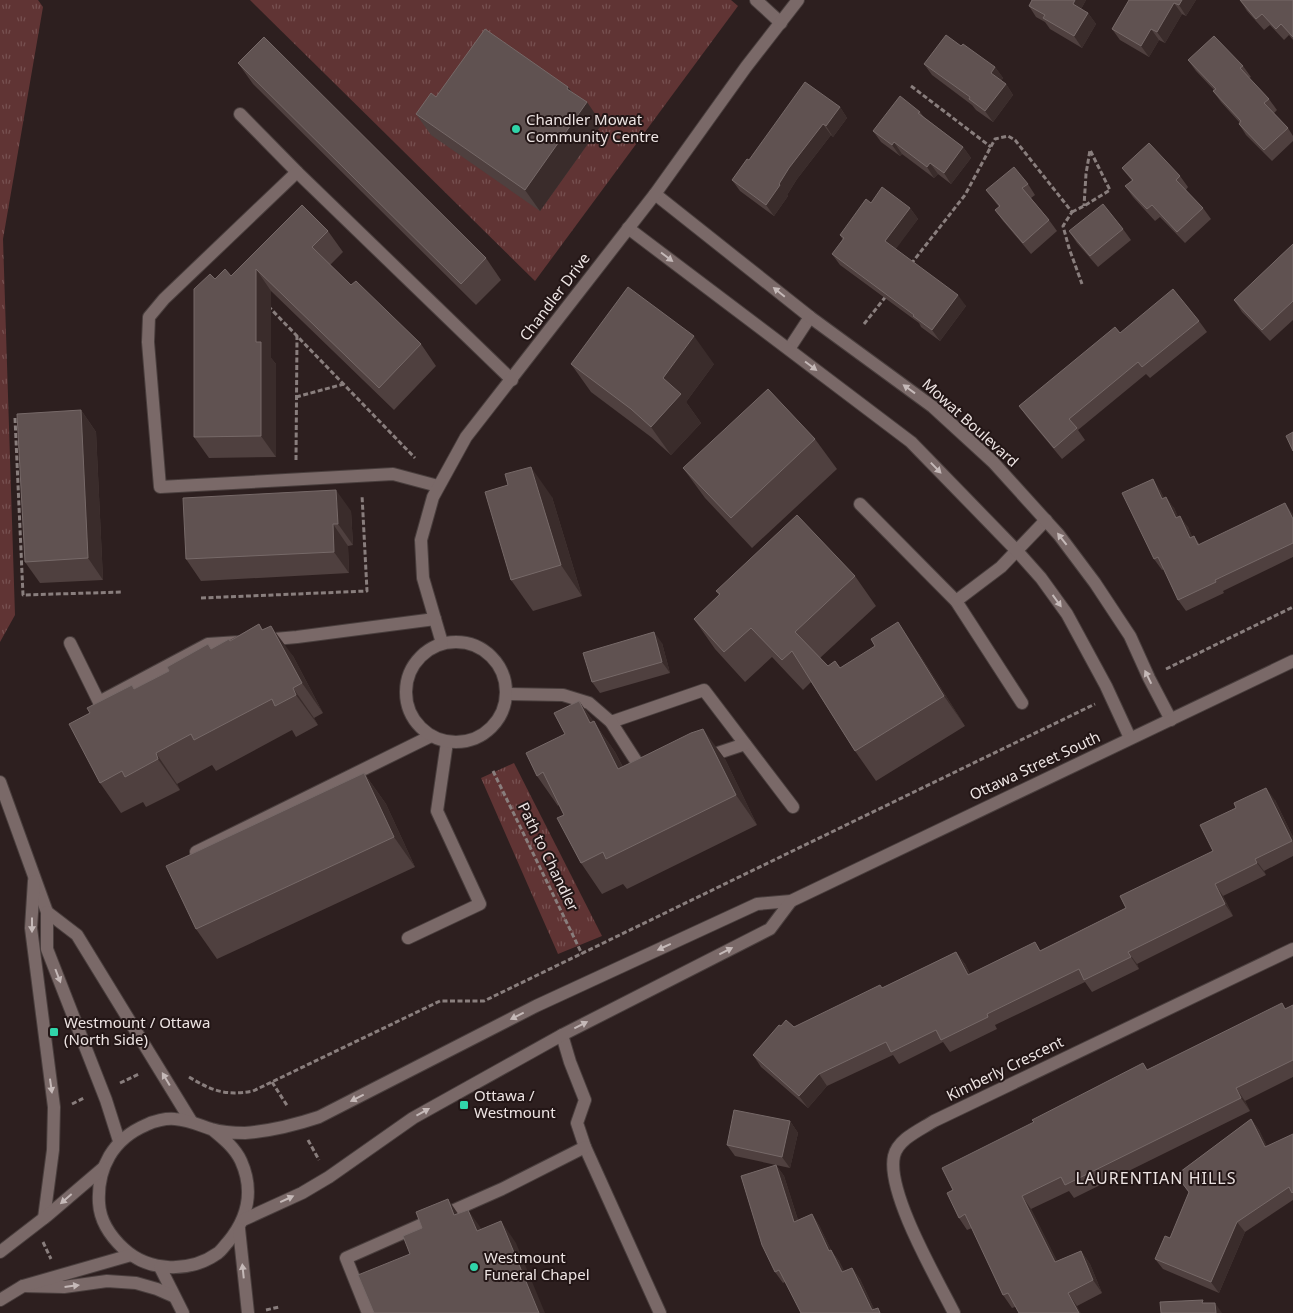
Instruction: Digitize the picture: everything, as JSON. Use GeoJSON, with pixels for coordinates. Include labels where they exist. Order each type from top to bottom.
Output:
{"type":"FeatureCollection","features":[{"type":"Feature","properties":{"kind":"main road"},"geometry":{"type":"LineString","coordinates":[[756,0],[781,23]]}},
{"type":"Feature","properties":{"kind":"main road","name":"Chandler Drive"},"geometry":{"type":"LineString","coordinates":[[442,643],[423,578],[421,540],[438,486],[466,437],[655,194],[746,67],[798,0]]}},
{"type":"Feature","properties":{"kind":"main road"},"geometry":{"type":"LineString","coordinates":[[240,114],[297,172],[512,380]]}},
{"type":"Feature","properties":{"kind":"main road"},"geometry":{"type":"LineString","coordinates":[[297,172],[164,299],[149,317],[148,342],[160,488],[393,474],[438,486]]}},
{"type":"Feature","properties":{"kind":"main road","name":"Mowat Boulevard"},"geometry":{"type":"LineString","coordinates":[[655,194],[810,317],[934,407],[993,462],[1046,520],[1095,583],[1130,636],[1171,720]]}},
{"type":"Feature","properties":{"kind":"main road"},"geometry":{"type":"LineString","coordinates":[[628,228],[911,442],[1041,578],[1067,614],[1106,686],[1130,738]]}},
{"type":"Feature","properties":{"kind":"main road"},"geometry":{"type":"LineString","coordinates":[[789,349],[810,317]]}},
{"type":"Feature","properties":{"kind":"main road"},"geometry":{"type":"LineString","coordinates":[[860,504],[956,601],[1022,703]]}},
{"type":"Feature","properties":{"kind":"main road"},"geometry":{"type":"LineString","coordinates":[[956,601],[1001,567],[1046,520]]}},
{"type":"Feature","properties":{"kind":"main road"},"geometry":{"type":"LineString","coordinates":[[70,643],[99,702],[208,644],[297,637],[435,619]]}},
{"type":"Feature","properties":{"kind":"main road"},"geometry":{"type":"LineString","coordinates":[[460,642],[478,646],[488,652],[500,665],[507,684],[507,694],[506,702],[496,725],[476,739],[465,743],[447,742],[431,736],[422,730],[412,717],[406,701],[408,677],[414,664],[426,651],[442,643],[460,642]]}},
{"type":"Feature","properties":{"kind":"main road","name":"Ottawa Street South"},"geometry":{"type":"LineString","coordinates":[[791,901],[1293,661]]}},
{"type":"Feature","properties":{"kind":"main road"},"geometry":{"type":"LineString","coordinates":[[611,722],[704,690],[793,807]]}},
{"type":"Feature","properties":{"kind":"main road"},"geometry":{"type":"LineString","coordinates":[[507,694],[563,695],[589,703],[611,722],[646,777],[655,774]]}},
{"type":"Feature","properties":{"kind":"main road"},"geometry":{"type":"LineString","coordinates":[[194,853],[431,736]]}},
{"type":"Feature","properties":{"kind":"main road"},"geometry":{"type":"LineString","coordinates":[[408,938],[480,904],[437,811],[447,742]]}},
{"type":"Feature","properties":{"kind":"main road"},"geometry":{"type":"LineString","coordinates":[[691,762],[744,744]]}},
{"type":"Feature","properties":{"kind":"main road"},"geometry":{"type":"LineString","coordinates":[[0,782],[47,912],[47,949],[106,1100],[120,1142]]}},
{"type":"Feature","properties":{"kind":"main road"},"geometry":{"type":"LineString","coordinates":[[34,876],[31,928],[54,1107],[53,1150],[40,1222]]}},
{"type":"Feature","properties":{"kind":"main road"},"geometry":{"type":"LineString","coordinates":[[791,901],[770,929],[562,1035],[413,1118],[329,1177],[241,1225],[219,1253],[191,1266],[160,1267],[131,1255],[116,1242],[106,1225],[100,1206],[99,1187],[103,1168],[110,1154],[135,1129],[153,1122],[172,1119],[191,1121],[213,1130],[244,1133],[298,1124],[319,1117],[536,1006],[757,904],[791,901]]}},
{"type":"Feature","properties":{"kind":"main road"},"geometry":{"type":"LineString","coordinates":[[47,912],[77,936],[191,1121]]}},
{"type":"Feature","properties":{"kind":"main road","name":"Kimberly Crescent"},"geometry":{"type":"LineString","coordinates":[[954,1313],[903,1210],[894,1174],[894,1155],[906,1139],[934,1121],[1293,949]]}},
{"type":"Feature","properties":{"kind":"main road"},"geometry":{"type":"LineString","coordinates":[[562,1035],[585,1100],[578,1122],[585,1147],[660,1313]]}},
{"type":"Feature","properties":{"kind":"main road"},"geometry":{"type":"LineString","coordinates":[[213,1130],[229,1143],[241,1160],[247,1180],[248,1200],[241,1225],[248,1313]]}},
{"type":"Feature","properties":{"kind":"main road"},"geometry":{"type":"LineString","coordinates":[[368,1313],[346,1258],[502,1189],[585,1147]]}},
{"type":"Feature","properties":{"kind":"main road"},"geometry":{"type":"LineString","coordinates":[[0,1252],[40,1222],[103,1168]]}},
{"type":"Feature","properties":{"kind":"main road"},"geometry":{"type":"LineString","coordinates":[[0,1300],[23,1286],[131,1255]]}},
{"type":"Feature","properties":{"kind":"main road"},"geometry":{"type":"LineString","coordinates":[[160,1267],[183,1313]]}},
{"type":"Feature","properties":{"kind":"main road"},"geometry":{"type":"LineString","coordinates":[[23,1286],[64,1287],[107,1281],[136,1283],[173,1296]]}},
{"type":"Feature","properties":{"kind":"path"},"geometry":{"type":"LineString","coordinates":[[911,86],[991,146]]}},
{"type":"Feature","properties":{"kind":"path"},"geometry":{"type":"LineString","coordinates":[[905,271],[965,195],[995,139],[1008,136],[1015,140],[1072,212]]}},
{"type":"Feature","properties":{"kind":"path"},"geometry":{"type":"LineString","coordinates":[[1082,284],[1063,226],[1072,212],[1084,206],[1110,190],[1090,150],[1084,206]]}},
{"type":"Feature","properties":{"kind":"path"},"geometry":{"type":"LineString","coordinates":[[864,324],[888,293]]}},
{"type":"Feature","properties":{"kind":"path"},"geometry":{"type":"LineString","coordinates":[[265,303],[415,458]]}},
{"type":"Feature","properties":{"kind":"path"},"geometry":{"type":"LineString","coordinates":[[296,463],[297,335]]}},
{"type":"Feature","properties":{"kind":"path"},"geometry":{"type":"LineString","coordinates":[[296,397],[344,384]]}},
{"type":"Feature","properties":{"kind":"path"},"geometry":{"type":"LineString","coordinates":[[15,418],[23,595],[124,592]]}},
{"type":"Feature","properties":{"kind":"path"},"geometry":{"type":"LineString","coordinates":[[201,598],[367,590],[362,491]]}},
{"type":"Feature","properties":{"kind":"path"},"geometry":{"type":"LineString","coordinates":[[1162,671],[1293,607]]}},
{"type":"Feature","properties":{"kind":"path"},"geometry":{"type":"LineString","coordinates":[[186,1076],[208,1089],[237,1094],[253,1091],[440,1001],[484,1001],[1094,705]]}},
{"type":"Feature","properties":{"kind":"path","name":"Path to Chandler"},"geometry":{"type":"LineString","coordinates":[[493,771],[582,954]]}},
{"type":"Feature","properties":{"kind":"path"},"geometry":{"type":"LineString","coordinates":[[40,1222],[58,1275]]}},
{"type":"Feature","properties":{"kind":"green space"},"geometry":{"type":"Polygon","coordinates":[[[0,0],[38,0],[43,7],[3,239],[15,615],[0,642],[0,0]]]}},
{"type":"Feature","properties":{"kind":"green space"},"geometry":{"type":"Polygon","coordinates":[[[250,0],[731,0],[738,6],[535,281],[250,0]]]}},
{"type":"Feature","properties":{"kind":"green space"},"geometry":{"type":"Polygon","coordinates":[[[514,763],[602,936],[558,954],[481,778],[514,763]]]}},
{"type":"Feature","properties":{"kind":"building"},"geometry":{"type":"Polygon","coordinates":[[[1032,0],[1075,0],[1073,4],[1088,13],[1074,36],[1043,18],[1045,15],[1029,6],[1032,0]]]}},
{"type":"Feature","properties":{"kind":"building"},"geometry":{"type":"Polygon","coordinates":[[[1129,0],[1182,0],[1179,5],[1174,3],[1157,32],[1151,29],[1141,46],[1112,29],[1129,0]]]}},
{"type":"Feature","properties":{"kind":"building"},"geometry":{"type":"Polygon","coordinates":[[[1240,0],[1293,0],[1293,37],[1281,24],[1276,29],[1262,14],[1256,19],[1240,0]]]}},
{"type":"Feature","properties":{"kind":"building","name":"Chandler Mowat Community Centre"},"geometry":{"type":"Polygon","coordinates":[[[485,29],[587,102],[525,190],[416,114],[431,93],[436,97],[485,29]]]}},
{"type":"Feature","properties":{"kind":"building"},"geometry":{"type":"Polygon","coordinates":[[[946,35],[961,46],[963,44],[995,67],[991,73],[1006,84],[985,111],[969,99],[970,97],[924,64],[946,35]]]}},
{"type":"Feature","properties":{"kind":"building"},"geometry":{"type":"Polygon","coordinates":[[[1214,36],[1243,66],[1240,68],[1269,99],[1264,103],[1288,128],[1264,150],[1239,124],[1241,121],[1213,91],[1216,89],[1188,60],[1214,36]]]}},
{"type":"Feature","properties":{"kind":"building"},"geometry":{"type":"Polygon","coordinates":[[[264,37],[486,258],[461,284],[238,63],[264,37]]]}},
{"type":"Feature","properties":{"kind":"building"},"geometry":{"type":"Polygon","coordinates":[[[805,82],[840,107],[826,126],[823,124],[789,168],[766,205],[732,180],[747,159],[749,160],[805,82]]]}},
{"type":"Feature","properties":{"kind":"building"},"geometry":{"type":"Polygon","coordinates":[[[900,96],[920,112],[918,113],[963,147],[944,173],[930,163],[927,167],[894,142],[892,145],[873,131],[900,96]]]}},
{"type":"Feature","properties":{"kind":"building"},"geometry":{"type":"Polygon","coordinates":[[[1149,143],[1180,176],[1176,180],[1203,208],[1177,232],[1152,205],[1147,209],[1125,186],[1133,180],[1122,168],[1149,143]]]}},
{"type":"Feature","properties":{"kind":"building"},"geometry":{"type":"Polygon","coordinates":[[[1014,167],[1028,184],[1022,188],[1049,220],[1023,243],[995,210],[1000,206],[986,190],[1014,167]]]}},
{"type":"Feature","properties":{"kind":"building"},"geometry":{"type":"Polygon","coordinates":[[[882,187],[910,208],[885,241],[958,295],[932,330],[832,254],[844,238],[840,235],[866,199],[871,203],[882,187]]]}},
{"type":"Feature","properties":{"kind":"building"},"geometry":{"type":"Polygon","coordinates":[[[1103,204],[1123,229],[1090,256],[1069,231],[1103,204]]]}},
{"type":"Feature","properties":{"kind":"building"},"geometry":{"type":"Polygon","coordinates":[[[302,205],[328,231],[312,247],[351,285],[356,281],[421,344],[379,388],[256,269],[256,342],[261,342],[261,436],[194,437],[194,289],[210,274],[215,279],[225,269],[231,276],[302,205]]]}},
{"type":"Feature","properties":{"kind":"building"},"geometry":{"type":"Polygon","coordinates":[[[1293,244],[1293,301],[1262,330],[1234,300],[1293,244]]]}},
{"type":"Feature","properties":{"kind":"building"},"geometry":{"type":"Polygon","coordinates":[[[628,287],[694,336],[663,378],[681,394],[651,427],[631,409],[571,364],[628,287]]]}},
{"type":"Feature","properties":{"kind":"building"},"geometry":{"type":"Polygon","coordinates":[[[1173,289],[1199,321],[1142,367],[1138,362],[1069,419],[1077,428],[1054,448],[1019,406],[1115,327],[1120,333],[1173,289]]]}},
{"type":"Feature","properties":{"kind":"building"},"geometry":{"type":"Polygon","coordinates":[[[768,389],[815,439],[731,518],[683,468],[768,389]]]}},
{"type":"Feature","properties":{"kind":"building"},"geometry":{"type":"Polygon","coordinates":[[[81,410],[88,558],[25,562],[17,414],[81,410]]]}},
{"type":"Feature","properties":{"kind":"building"},"geometry":{"type":"Polygon","coordinates":[[[1293,432],[1293,451],[1286,436],[1293,432]]]}},
{"type":"Feature","properties":{"kind":"building"},"geometry":{"type":"Polygon","coordinates":[[[531,467],[561,565],[511,580],[485,492],[508,485],[505,474],[531,467]]]}},
{"type":"Feature","properties":{"kind":"building"},"geometry":{"type":"Polygon","coordinates":[[[1153,479],[1162,499],[1166,497],[1176,518],[1180,516],[1190,538],[1194,536],[1198,545],[1285,503],[1293,519],[1293,543],[1178,600],[1158,557],[1154,559],[1122,493],[1153,479]]]}},
{"type":"Feature","properties":{"kind":"building"},"geometry":{"type":"Polygon","coordinates":[[[336,490],[338,524],[333,524],[334,552],[186,559],[183,498],[336,490]]]}},
{"type":"Feature","properties":{"kind":"building"},"geometry":{"type":"Polygon","coordinates":[[[797,515],[855,576],[795,632],[828,666],[835,661],[840,668],[875,646],[871,639],[898,622],[944,696],[855,751],[792,651],[782,660],[751,628],[724,652],[694,619],[720,594],[716,591],[797,515]]]}},
{"type":"Feature","properties":{"kind":"building"},"geometry":{"type":"Polygon","coordinates":[[[259,624],[262,630],[271,626],[302,683],[293,688],[296,695],[275,706],[272,699],[194,740],[191,734],[156,753],[158,759],[125,777],[122,771],[100,783],[69,724],[90,713],[87,708],[132,685],[134,689],[169,671],[167,667],[208,644],[211,649],[229,639],[230,641],[259,624]]]}},
{"type":"Feature","properties":{"kind":"building"},"geometry":{"type":"Polygon","coordinates":[[[654,632],[662,662],[592,682],[583,653],[654,632]]]}},
{"type":"Feature","properties":{"kind":"building"},"geometry":{"type":"Polygon","coordinates":[[[579,701],[590,723],[594,721],[618,769],[703,729],[736,795],[606,859],[603,852],[581,863],[557,818],[564,815],[543,772],[537,776],[526,753],[565,734],[554,713],[579,701]]]}},
{"type":"Feature","properties":{"kind":"building"},"geometry":{"type":"Polygon","coordinates":[[[364,773],[394,837],[196,929],[166,866],[364,773]]]}},
{"type":"Feature","properties":{"kind":"building"},"geometry":{"type":"Polygon","coordinates":[[[1266,788],[1292,841],[1255,859],[1257,863],[1215,884],[1225,904],[1128,952],[1131,957],[1084,980],[1079,969],[987,1014],[988,1017],[941,1040],[936,1030],[891,1052],[886,1042],[819,1074],[799,1096],[753,1055],[779,1025],[781,1026],[786,1020],[794,1027],[880,985],[882,988],[956,952],[968,975],[1035,942],[1040,951],[1126,908],[1120,896],[1213,851],[1200,825],[1236,808],[1234,803],[1266,788]]]}},
{"type":"Feature","properties":{"kind":"building"},"geometry":{"type":"Polygon","coordinates":[[[1282,1003],[1285,1009],[1293,1005],[1293,1060],[1236,1088],[1241,1098],[1065,1185],[1061,1177],[1022,1196],[1055,1262],[1081,1251],[1093,1280],[1068,1293],[1079,1313],[1019,1313],[1008,1293],[1003,1295],[965,1214],[959,1218],[947,1193],[953,1190],[942,1168],[1034,1122],[1032,1120],[1143,1063],[1147,1070],[1282,1003]]]}},
{"type":"Feature","properties":{"kind":"building"},"geometry":{"type":"Polygon","coordinates":[[[734,1110],[790,1121],[782,1157],[727,1145],[734,1110]]]}},
{"type":"Feature","properties":{"kind":"building"},"geometry":{"type":"Polygon","coordinates":[[[1251,1119],[1265,1147],[1293,1134],[1293,1192],[1289,1187],[1237,1222],[1211,1282],[1155,1259],[1165,1236],[1170,1238],[1189,1192],[1176,1175],[1251,1119]]]}},
{"type":"Feature","properties":{"kind":"building"},"geometry":{"type":"Polygon","coordinates":[[[776,1165],[794,1222],[812,1214],[829,1251],[831,1250],[842,1272],[852,1268],[872,1310],[878,1308],[880,1313],[801,1313],[779,1270],[775,1272],[762,1245],[741,1176],[776,1165]]]}},
{"type":"Feature","properties":{"kind":"building","name":"Westmount Funeral Chapel"},"geometry":{"type":"Polygon","coordinates":[[[448,1199],[454,1215],[468,1210],[477,1231],[501,1221],[539,1313],[374,1313],[358,1275],[410,1254],[403,1236],[422,1228],[416,1212],[448,1199]]]}},
{"type":"Feature","properties":{"kind":"building"},"geometry":{"type":"Polygon","coordinates":[[[1203,1300],[1202,1303],[1215,1303],[1216,1313],[1161,1313],[1160,1302],[1203,1300]]]}},
{"type":"Feature","properties":{"kind":"place","name":"Chandler Mowat Community Centre"},"geometry":{"type":"Point","coordinates":[516,129]}},
{"type":"Feature","properties":{"kind":"place","name":"Westmount / Ottawa (North Side)"},"geometry":{"type":"Point","coordinates":[54,1032]}},
{"type":"Feature","properties":{"kind":"place","name":"Ottawa / Westmount"},"geometry":{"type":"Point","coordinates":[464,1105]}},
{"type":"Feature","properties":{"kind":"place","name":"Westmount Funeral Chapel"},"geometry":{"type":"Point","coordinates":[474,1267]}},
{"type":"Feature","properties":{"kind":"district","name":"LAURENTIAN HILLS"},"geometry":{"type":"Point","coordinates":[1156,1178]}}]}
